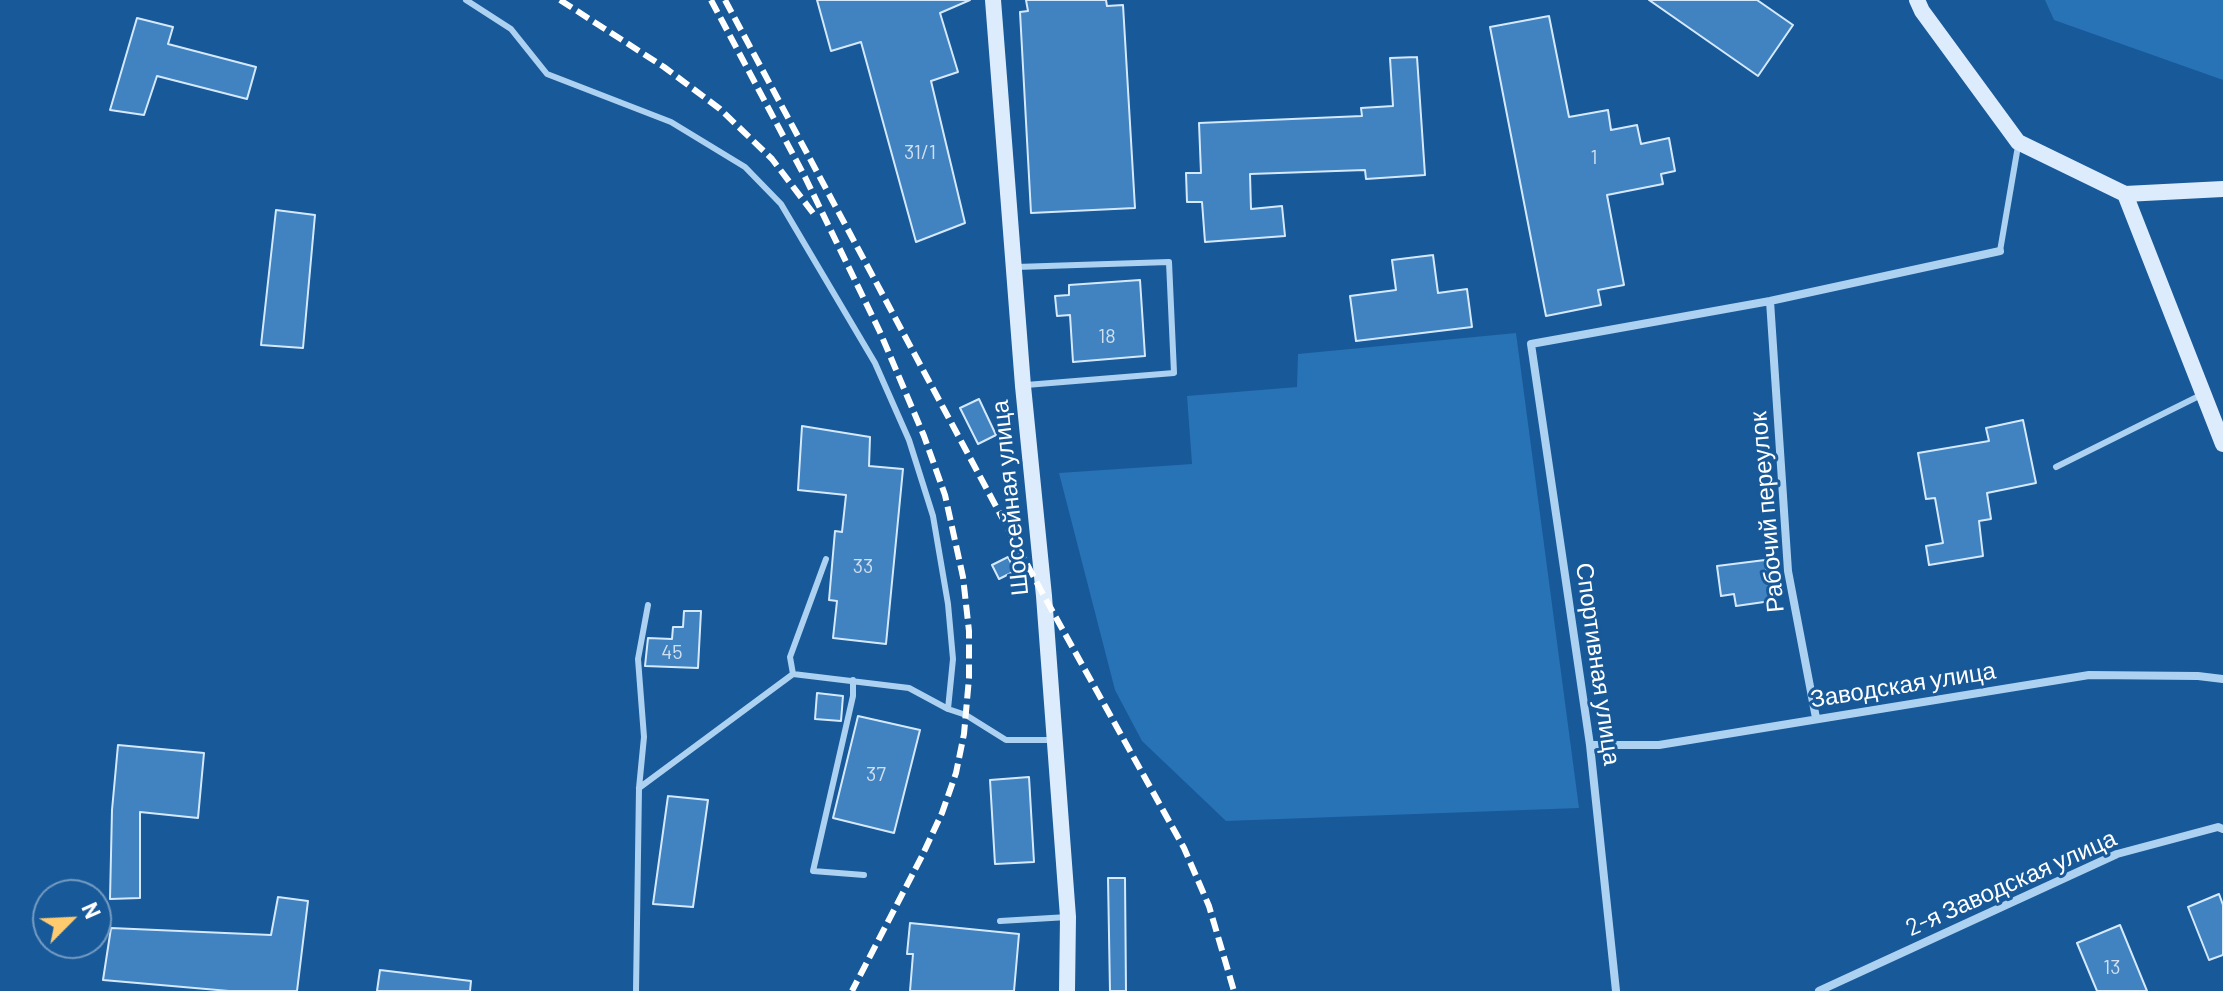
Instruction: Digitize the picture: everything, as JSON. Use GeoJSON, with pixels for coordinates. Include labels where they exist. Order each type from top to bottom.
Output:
{"type":"FeatureCollection","features":[{"type":"Feature","properties":{"kind":"main road","name":"Шоссейная улица"},"geometry":{"type":"LineString","coordinates":[[993,0],[1068,917],[1067,991]]}},
{"type":"Feature","properties":{"kind":"main road"},"geometry":{"type":"LineString","coordinates":[[1917,0],[2018,142],[2125,194],[2223,189]]}},
{"type":"Feature","properties":{"kind":"main road"},"geometry":{"type":"LineString","coordinates":[[2125,194],[2223,444]]}},
{"type":"Feature","properties":{"kind":"street"},"geometry":{"type":"LineString","coordinates":[[1770,301],[2000,251]]}},
{"type":"Feature","properties":{"kind":"street","name":"Спортивная улица"},"geometry":{"type":"LineString","coordinates":[[1616,991],[1590,745],[1531,344],[1770,301]]}},
{"type":"Feature","properties":{"kind":"street","name":"Рабочий переулок"},"geometry":{"type":"LineString","coordinates":[[1770,301],[1788,571],[1816,718]]}},
{"type":"Feature","properties":{"kind":"street","name":"Заводская улица"},"geometry":{"type":"LineString","coordinates":[[1590,745],[1659,745],[2089,675],[2223,679]]}},
{"type":"Feature","properties":{"kind":"street","name":"2-я Заводская улица"},"geometry":{"type":"LineString","coordinates":[[1819,991],[2117,854],[2218,827],[2223,829]]}},
{"type":"Feature","properties":{"kind":"lane"},"geometry":{"type":"LineString","coordinates":[[466,0],[511,29],[547,74],[671,122],[745,167],[781,204],[875,363],[909,440],[933,516],[948,604],[953,659],[948,709]]}},
{"type":"Feature","properties":{"kind":"lane"},"geometry":{"type":"LineString","coordinates":[[2000,251],[2018,142]]}},
{"type":"Feature","properties":{"kind":"lane"},"geometry":{"type":"LineString","coordinates":[[1013,267],[1169,262],[1174,373],[1023,386]]}},
{"type":"Feature","properties":{"kind":"lane"},"geometry":{"type":"LineString","coordinates":[[2056,467],[2203,394]]}},
{"type":"Feature","properties":{"kind":"lane"},"geometry":{"type":"LineString","coordinates":[[793,674],[790,657],[826,559]]}},
{"type":"Feature","properties":{"kind":"lane"},"geometry":{"type":"LineString","coordinates":[[636,991],[639,788],[644,737],[638,659],[648,605]]}},
{"type":"Feature","properties":{"kind":"lane"},"geometry":{"type":"LineString","coordinates":[[639,788],[793,674],[909,688],[966,715],[1006,740],[1053,740]]}},
{"type":"Feature","properties":{"kind":"lane"},"geometry":{"type":"LineString","coordinates":[[853,680],[853,696],[813,871],[864,875]]}},
{"type":"Feature","properties":{"kind":"lane"},"geometry":{"type":"LineString","coordinates":[[1000,921],[1068,917]]}},
{"type":"Feature","properties":{"kind":"shaded area"},"geometry":{"type":"Polygon","coordinates":[[[2045,0],[2223,0],[2223,80],[2054,20],[2045,0]]]}},
{"type":"Feature","properties":{"kind":"shaded area"},"geometry":{"type":"Polygon","coordinates":[[[1516,333],[1579,808],[1226,821],[1142,741],[1115,690],[1059,473],[1192,464],[1187,396],[1297,387],[1298,354],[1516,333]]]}},
{"type":"Feature","properties":{"kind":"building"},"geometry":{"type":"Polygon","coordinates":[[[817,0],[970,0],[940,13],[958,72],[931,81],[965,223],[916,242],[861,42],[831,51],[817,0]]]}},
{"type":"Feature","properties":{"kind":"building"},"geometry":{"type":"Polygon","coordinates":[[[1026,0],[1106,0],[1107,6],[1123,5],[1135,208],[1031,213],[1020,12],[1028,11],[1026,0]]]}},
{"type":"Feature","properties":{"kind":"building"},"geometry":{"type":"Polygon","coordinates":[[[1649,0],[1757,0],[1793,25],[1758,76],[1649,0]]]}},
{"type":"Feature","properties":{"kind":"building"},"geometry":{"type":"Polygon","coordinates":[[[1549,16],[1569,117],[1608,110],[1611,130],[1637,125],[1641,144],[1669,138],[1675,171],[1661,174],[1663,184],[1607,195],[1624,285],[1598,290],[1601,305],[1546,316],[1490,27],[1549,16]]]}},
{"type":"Feature","properties":{"kind":"building"},"geometry":{"type":"Polygon","coordinates":[[[137,18],[173,27],[168,44],[256,67],[247,99],[157,76],[144,115],[110,110],[137,18]]]}},
{"type":"Feature","properties":{"kind":"building"},"geometry":{"type":"Polygon","coordinates":[[[1417,57],[1425,175],[1366,179],[1365,170],[1250,174],[1251,209],[1282,206],[1285,236],[1205,242],[1202,202],[1187,202],[1186,173],[1201,173],[1199,123],[1362,116],[1361,108],[1393,106],[1390,58],[1417,57]]]}},
{"type":"Feature","properties":{"kind":"building"},"geometry":{"type":"Polygon","coordinates":[[[276,210],[315,215],[303,348],[261,345],[276,210]]]}},
{"type":"Feature","properties":{"kind":"building"},"geometry":{"type":"Polygon","coordinates":[[[1433,255],[1438,293],[1467,289],[1472,327],[1356,341],[1350,296],[1396,290],[1392,260],[1433,255]]]}},
{"type":"Feature","properties":{"kind":"building"},"geometry":{"type":"Polygon","coordinates":[[[1140,280],[1145,356],[1073,362],[1070,315],[1057,316],[1055,296],[1069,295],[1069,285],[1140,280]]]}},
{"type":"Feature","properties":{"kind":"building"},"geometry":{"type":"Polygon","coordinates":[[[979,399],[996,435],[978,444],[960,408],[979,399]]]}},
{"type":"Feature","properties":{"kind":"building"},"geometry":{"type":"Polygon","coordinates":[[[2023,420],[2036,483],[1987,493],[1991,519],[1979,521],[1983,556],[1929,565],[1926,546],[1943,543],[1935,498],[1926,499],[1918,453],[1989,441],[1986,428],[2023,420]]]}},
{"type":"Feature","properties":{"kind":"building"},"geometry":{"type":"Polygon","coordinates":[[[802,426],[870,437],[869,466],[903,469],[886,644],[833,638],[837,601],[829,600],[835,531],[842,532],[846,495],[798,490],[802,426]]]}},
{"type":"Feature","properties":{"kind":"building"},"geometry":{"type":"Polygon","coordinates":[[[1008,557],[1015,571],[999,579],[992,565],[1008,557]]]}},
{"type":"Feature","properties":{"kind":"building"},"geometry":{"type":"Polygon","coordinates":[[[1765,560],[1771,601],[1736,606],[1734,594],[1721,596],[1717,566],[1765,560]]]}},
{"type":"Feature","properties":{"kind":"building"},"geometry":{"type":"Polygon","coordinates":[[[684,611],[701,611],[698,668],[645,666],[648,638],[672,639],[673,627],[683,627],[684,611]]]}},
{"type":"Feature","properties":{"kind":"building"},"geometry":{"type":"Polygon","coordinates":[[[817,693],[843,696],[841,721],[815,719],[817,693]]]}},
{"type":"Feature","properties":{"kind":"building"},"geometry":{"type":"Polygon","coordinates":[[[858,716],[920,730],[894,833],[833,818],[858,716]]]}},
{"type":"Feature","properties":{"kind":"building"},"geometry":{"type":"Polygon","coordinates":[[[118,745],[204,753],[198,818],[140,812],[140,898],[112,899],[112,810],[118,745]]]}},
{"type":"Feature","properties":{"kind":"building"},"geometry":{"type":"Polygon","coordinates":[[[1029,777],[1034,862],[995,864],[990,780],[1029,777]]]}},
{"type":"Feature","properties":{"kind":"building"},"geometry":{"type":"Polygon","coordinates":[[[668,796],[708,800],[693,907],[653,904],[668,796]]]}},
{"type":"Feature","properties":{"kind":"building"},"geometry":{"type":"Polygon","coordinates":[[[1108,878],[1125,878],[1126,991],[1110,991],[1108,878]]]}},
{"type":"Feature","properties":{"kind":"building"},"geometry":{"type":"Polygon","coordinates":[[[2219,894],[2223,905],[2223,955],[2209,960],[2188,907],[2219,894]]]}},
{"type":"Feature","properties":{"kind":"building"},"geometry":{"type":"Polygon","coordinates":[[[278,897],[308,901],[297,991],[229,991],[103,980],[106,959],[112,959],[112,928],[271,935],[278,897]]]}},
{"type":"Feature","properties":{"kind":"building"},"geometry":{"type":"Polygon","coordinates":[[[910,923],[1019,934],[1014,991],[910,991],[913,954],[907,954],[910,923]]]}},
{"type":"Feature","properties":{"kind":"building"},"geometry":{"type":"Polygon","coordinates":[[[2120,925],[2147,991],[2097,991],[2077,943],[2120,925]]]}},
{"type":"Feature","properties":{"kind":"building"},"geometry":{"type":"Polygon","coordinates":[[[380,970],[471,981],[470,991],[377,991],[380,970]]]}},
{"type":"Feature","properties":{"kind":"railway"},"geometry":{"type":"LineString","coordinates":[[560,0],[664,67],[720,109],[772,159],[813,213]]}},
{"type":"Feature","properties":{"kind":"railway"},"geometry":{"type":"LineString","coordinates":[[711,0],[805,177],[880,332],[945,495],[963,577],[969,631],[969,678],[964,734],[956,773],[922,856],[852,991]]}},
{"type":"Feature","properties":{"kind":"railway"},"geometry":{"type":"LineString","coordinates":[[725,0],[1044,596],[1184,848],[1209,906],[1234,991]]}}]}
